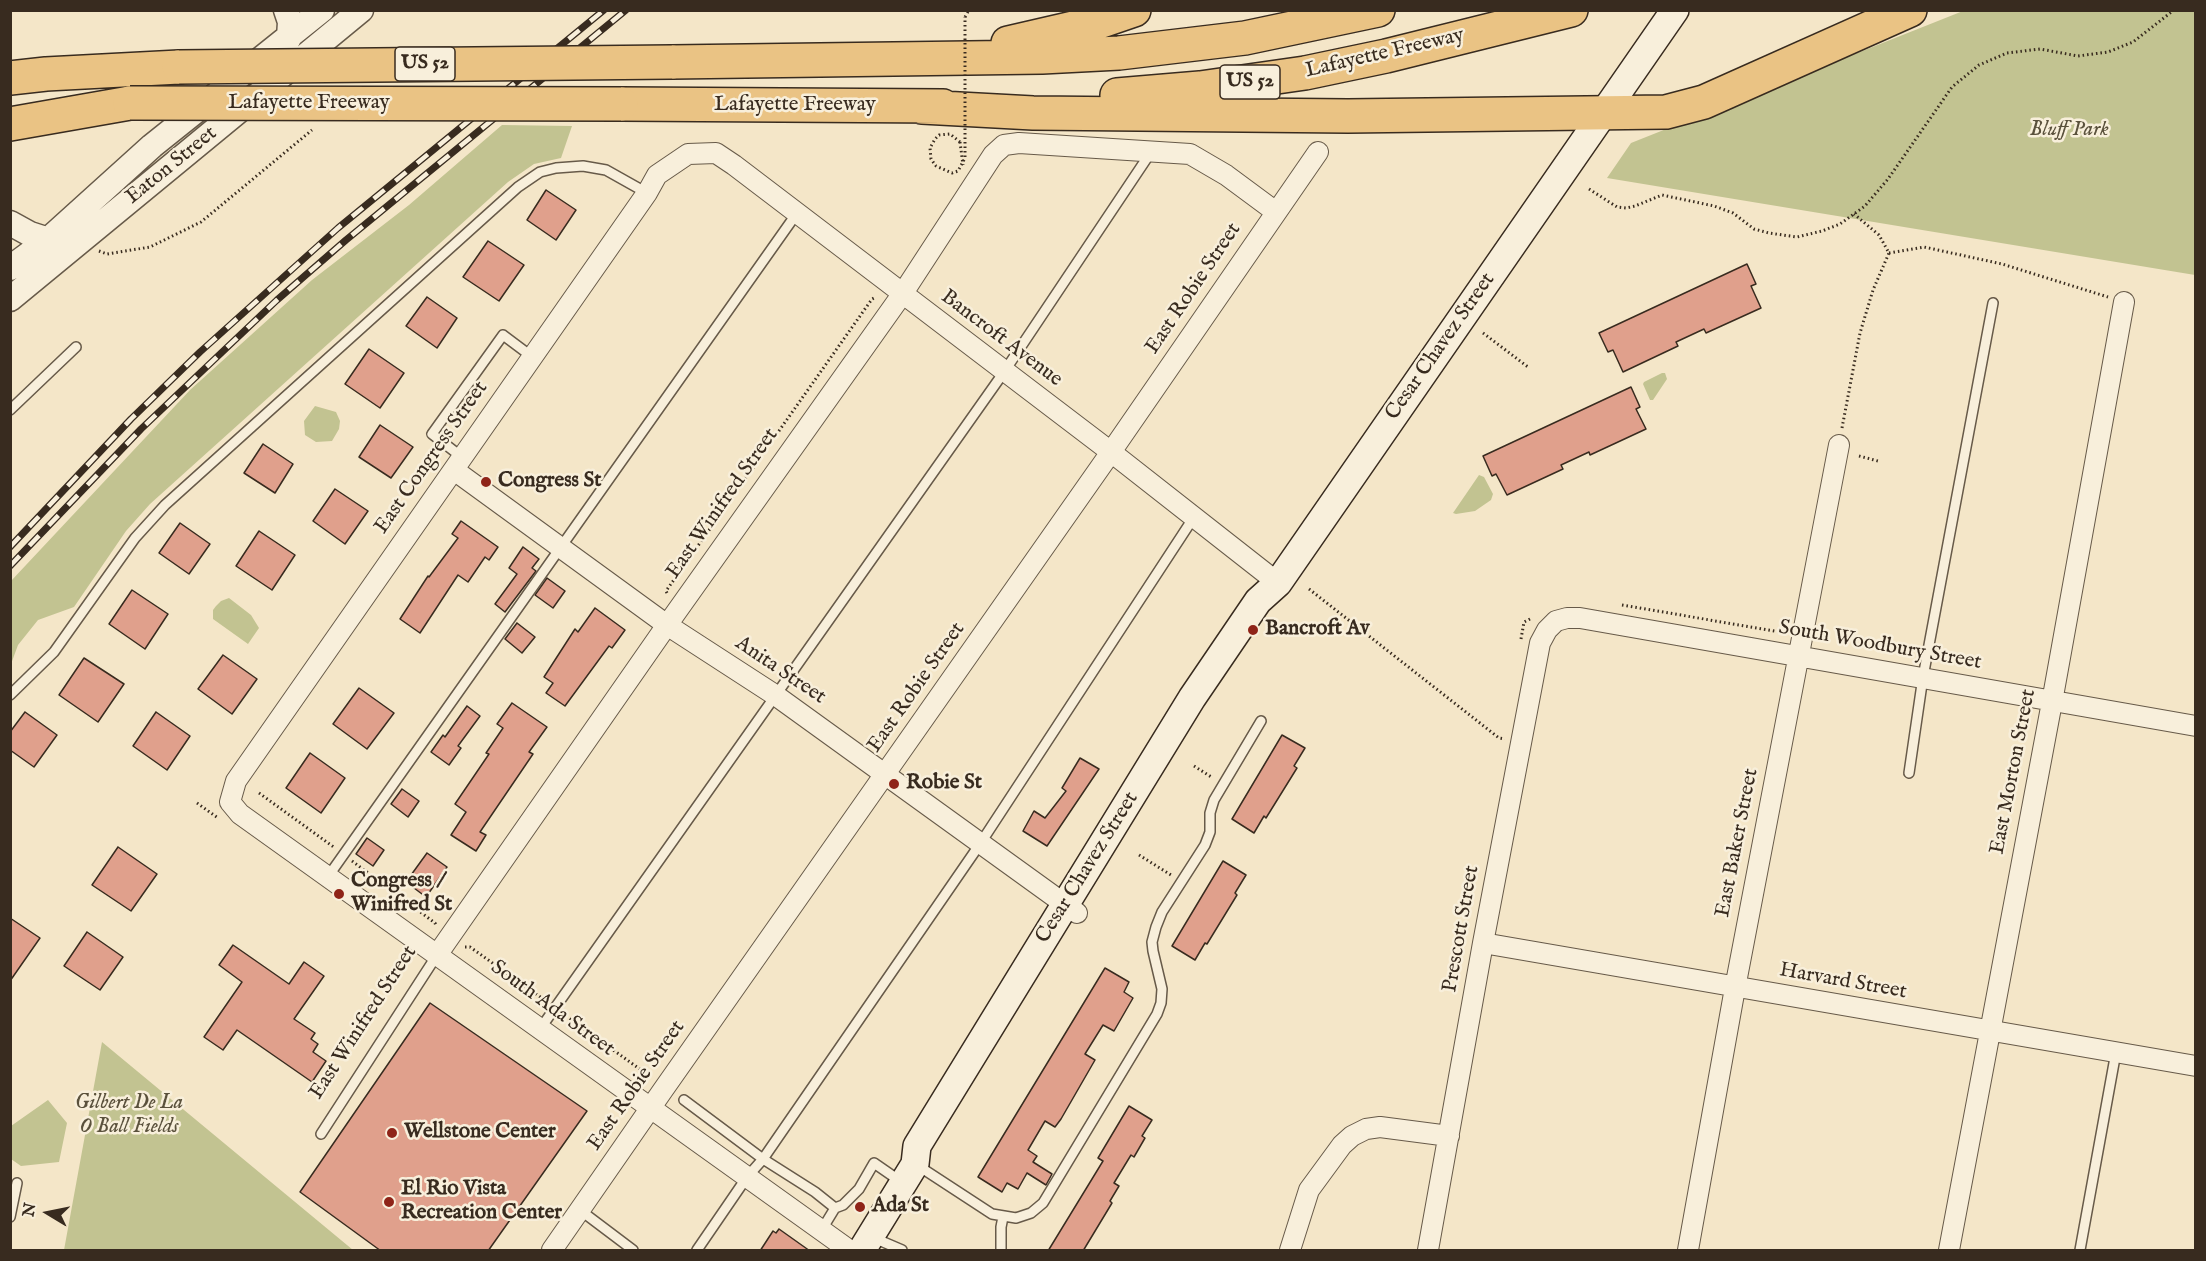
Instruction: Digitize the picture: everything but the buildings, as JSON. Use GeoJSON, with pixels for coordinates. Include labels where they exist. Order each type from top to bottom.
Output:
{"type":"FeatureCollection","features":[{"type":"Feature","properties":{"kind":"highway"},"geometry":{"type":"LineString","coordinates":[[736,61],[991,46],[1037,38],[1134,10]]}},
{"type":"Feature","properties":{"kind":"highway","name":"Lafayette Freeway"},"geometry":{"type":"LineString","coordinates":[[10,78],[179,67],[1042,57],[1119,53],[1245,38],[1378,10]]}},
{"type":"Feature","properties":{"kind":"highway","name":"Lafayette Freeway"},"geometry":{"type":"LineString","coordinates":[[10,113],[130,103],[922,107],[1136,94],[1248,82],[1339,66],[1571,10]]}},
{"type":"Feature","properties":{"kind":"highway"},"geometry":{"type":"LineString","coordinates":[[922,107],[1034,113],[1348,116],[1666,112],[1704,102],[1910,10]]}},
{"type":"Feature","properties":{"kind":"highway"},"geometry":{"type":"LineString","coordinates":[[10,62],[138,68]]}},
{"type":"Feature","properties":{"kind":"highway"},"geometry":{"type":"LineString","coordinates":[[10,124],[130,103]]}},
{"type":"Feature","properties":{"kind":"main road","name":"Cesar Chavez Street"},"geometry":{"type":"LineString","coordinates":[[861,1246],[910,1174],[917,1146],[1071,909],[1192,698],[1258,601],[1278,583],[1606,113],[1675,10]]}},
{"type":"Feature","properties":{"kind":"street"},"geometry":{"type":"LineString","coordinates":[[238,113],[267,76],[289,38],[290,22],[286,10]]}},
{"type":"Feature","properties":{"kind":"street","name":"Eaton Street"},"geometry":{"type":"LineString","coordinates":[[10,268],[48,240],[152,146],[322,10]]}},
{"type":"Feature","properties":{"kind":"street","name":"Eaton Street"},"geometry":{"type":"LineString","coordinates":[[10,299],[361,10]]}},
{"type":"Feature","properties":{"kind":"street","name":"East Winifred Street"},"geometry":{"type":"LineString","coordinates":[[437,955],[667,625],[903,293],[993,155],[1004,145],[1019,143],[1190,154],[1226,175],[1276,212]]}},
{"type":"Feature","properties":{"kind":"street","name":"East Robie Street"},"geometry":{"type":"LineString","coordinates":[[552,1251],[649,1109],[1112,452],[1318,152]]}},
{"type":"Feature","properties":{"kind":"street","name":"Bancroft Avenue"},"geometry":{"type":"LineString","coordinates":[[688,154],[716,153],[1112,452],[1278,583]]}},
{"type":"Feature","properties":{"kind":"street","name":"East Congress Street"},"geometry":{"type":"LineString","coordinates":[[230,802],[236,782],[531,356],[647,193],[657,175],[688,154]]}},
{"type":"Feature","properties":{"kind":"street"},"geometry":{"type":"LineString","coordinates":[[10,223],[30,234],[73,246]]}},
{"type":"Feature","properties":{"kind":"street","name":"East Morton Street"},"geometry":{"type":"LineString","coordinates":[[1949,1251],[2124,302]]}},
{"type":"Feature","properties":{"kind":"street","name":"East Baker Street"},"geometry":{"type":"LineString","coordinates":[[1688,1251],[1735,988],[1839,445]]}},
{"type":"Feature","properties":{"kind":"street","name":"Anita Street"},"geometry":{"type":"LineString","coordinates":[[458,464],[560,546],[667,625],[775,695],[1071,909]]}},
{"type":"Feature","properties":{"kind":"street","name":"South Woodbury Street"},"geometry":{"type":"LineString","coordinates":[[1556,621],[1580,618],[2196,726]]}},
{"type":"Feature","properties":{"kind":"street","name":"Prescott Street"},"geometry":{"type":"LineString","coordinates":[[1428,1251],[1540,643],[1547,630],[1556,621]]}},
{"type":"Feature","properties":{"kind":"street","name":"South Ada Street"},"geometry":{"type":"LineString","coordinates":[[230,802],[240,814],[327,878],[821,1231],[861,1246]]}},
{"type":"Feature","properties":{"kind":"street","name":"Harvard Street"},"geometry":{"type":"LineString","coordinates":[[1483,943],[2196,1066]]}},
{"type":"Feature","properties":{"kind":"street"},"geometry":{"type":"LineString","coordinates":[[1290,1251],[1309,1190],[1342,1145],[1352,1136],[1366,1129],[1380,1126],[1449,1136]]}},
{"type":"Feature","properties":{"kind":"lane"},"geometry":{"type":"LineString","coordinates":[[540,1029],[1004,372],[1151,152]]}},
{"type":"Feature","properties":{"kind":"lane"},"geometry":{"type":"LineString","coordinates":[[10,695],[54,652],[135,538],[165,505],[518,187],[540,172],[583,166],[606,170],[647,193]]}},
{"type":"Feature","properties":{"kind":"lane"},"geometry":{"type":"LineString","coordinates":[[327,878],[797,213]]}},
{"type":"Feature","properties":{"kind":"lane"},"geometry":{"type":"LineString","coordinates":[[1909,773],[1923,677],[1993,303]]}},
{"type":"Feature","properties":{"kind":"lane"},"geometry":{"type":"LineString","coordinates":[[458,464],[432,434],[503,335],[531,356]]}},
{"type":"Feature","properties":{"kind":"lane"},"geometry":{"type":"LineString","coordinates":[[10,410],[76,346]]}},
{"type":"Feature","properties":{"kind":"lane"},"geometry":{"type":"LineString","coordinates":[[697,1251],[747,1177],[763,1160],[980,844],[1194,517]]}},
{"type":"Feature","properties":{"kind":"lane"},"geometry":{"type":"LineString","coordinates":[[821,1231],[835,1208],[843,1205],[859,1189],[874,1163],[910,1174],[992,1214],[1004,1217],[1016,1218],[1031,1213],[1043,1203],[1157,1014],[1162,989],[1152,951],[1156,927],[1162,912],[1205,845],[1210,832],[1210,813],[1214,800],[1261,721]]}},
{"type":"Feature","properties":{"kind":"lane","name":"East Winifred Street"},"geometry":{"type":"LineString","coordinates":[[321,1134],[437,955]]}},
{"type":"Feature","properties":{"kind":"lane"},"geometry":{"type":"LineString","coordinates":[[2080,1251],[2116,1052]]}},
{"type":"Feature","properties":{"kind":"lane"},"geometry":{"type":"LineString","coordinates":[[684,1100],[763,1160],[835,1208]]}},
{"type":"Feature","properties":{"kind":"lane"},"geometry":{"type":"LineString","coordinates":[[10,1217],[16,1183]]}},
{"type":"Feature","properties":{"kind":"lane"},"geometry":{"type":"LineString","coordinates":[[580,1210],[633,1251]]}},
{"type":"Feature","properties":{"kind":"lane"},"geometry":{"type":"LineString","coordinates":[[1001,1251],[1001,1227],[1004,1217]]}},
{"type":"Feature","properties":{"kind":"lane"},"geometry":{"type":"LineString","coordinates":[[861,1246],[902,1251]]}},
{"type":"Feature","properties":{"kind":"path"},"geometry":{"type":"LineString","coordinates":[[963,165],[960,142],[950,134],[939,135],[930,148],[936,166],[952,173],[958,171],[965,158],[965,17],[969,10]]}},
{"type":"Feature","properties":{"kind":"path"},"geometry":{"type":"LineString","coordinates":[[1589,189],[1617,207],[1626,208],[1662,195],[1683,198],[1733,213],[1754,229],[1769,233],[1797,237],[1822,231],[1840,224],[1865,206],[1888,179],[1952,87],[1979,65],[2007,53],[2040,49],[2078,56],[2108,52],[2133,42],[2174,10]]}},
{"type":"Feature","properties":{"kind":"path"},"geometry":{"type":"LineString","coordinates":[[73,246],[107,254],[150,247],[201,222],[312,130]]}},
{"type":"Feature","properties":{"kind":"path"},"geometry":{"type":"LineString","coordinates":[[1854,214],[1879,236],[1889,253]]}},
{"type":"Feature","properties":{"kind":"path"},"geometry":{"type":"LineString","coordinates":[[1889,253],[1924,247],[2002,264],[2124,302]]}},
{"type":"Feature","properties":{"kind":"path"},"geometry":{"type":"LineString","coordinates":[[1839,445],[1860,333],[1873,290],[1889,253]]}},
{"type":"Feature","properties":{"kind":"path"},"geometry":{"type":"LineString","coordinates":[[668,597],[666,591],[872,299],[876,297]]}},
{"type":"Feature","properties":{"kind":"path"},"geometry":{"type":"LineString","coordinates":[[1483,333],[1528,367]]}},
{"type":"Feature","properties":{"kind":"path"},"geometry":{"type":"LineString","coordinates":[[1859,456],[1878,461]]}},
{"type":"Feature","properties":{"kind":"path"},"geometry":{"type":"LineString","coordinates":[[1309,589],[1499,738],[1521,742]]}},
{"type":"Feature","properties":{"kind":"path"},"geometry":{"type":"LineString","coordinates":[[1614,604],[1785,632],[1787,635]]}},
{"type":"Feature","properties":{"kind":"path"},"geometry":{"type":"LineString","coordinates":[[1520,645],[1524,622],[1533,618]]}},
{"type":"Feature","properties":{"kind":"path"},"geometry":{"type":"LineString","coordinates":[[1194,766],[1216,780]]}},
{"type":"Feature","properties":{"kind":"path"},"geometry":{"type":"LineString","coordinates":[[1139,855],[1165,871]]}},
{"type":"Feature","properties":{"kind":"green space","name":"Bluff Park"},"geometry":{"type":"Polygon","coordinates":[[[1963,11],[2195,11],[2195,275],[1607,178],[1631,143],[1963,11]]]}},
{"type":"Feature","properties":{"kind":"green space"},"geometry":{"type":"Polygon","coordinates":[[[502,125],[572,126],[561,158],[534,164],[508,182],[150,504],[126,531],[74,607],[38,620],[18,645],[11,664],[11,581],[190,390],[312,280],[409,205],[502,125]]]}},
{"type":"Feature","properties":{"kind":"green space"},"geometry":{"type":"Polygon","coordinates":[[[1665,373],[1667,379],[1653,400],[1650,400],[1643,384],[1665,373]]]}},
{"type":"Feature","properties":{"kind":"green space"},"geometry":{"type":"Polygon","coordinates":[[[315,406],[336,412],[340,421],[339,429],[332,441],[316,442],[305,435],[304,421],[315,406]]]}},
{"type":"Feature","properties":{"kind":"green space"},"geometry":{"type":"Polygon","coordinates":[[[1479,475],[1484,477],[1493,494],[1491,500],[1475,511],[1453,513],[1479,475]]]}},
{"type":"Feature","properties":{"kind":"green space"},"geometry":{"type":"Polygon","coordinates":[[[229,598],[251,615],[259,628],[248,644],[213,619],[213,610],[216,606],[229,598]]]}},
{"type":"Feature","properties":{"kind":"green space","name":"Gilbert De La O Ball Fields"},"geometry":{"type":"Polygon","coordinates":[[[102,1042],[353,1250],[64,1250],[102,1042]]]}},
{"type":"Feature","properties":{"kind":"green space"},"geometry":{"type":"Polygon","coordinates":[[[48,1100],[67,1123],[59,1162],[21,1166],[11,1159],[11,1126],[48,1100]]]}},
{"type":"Feature","properties":{"kind":"railway"},"geometry":{"type":"LineString","coordinates":[[10,547],[131,419],[200,352],[338,228],[604,10]]}},
{"type":"Feature","properties":{"kind":"railway"},"geometry":{"type":"LineString","coordinates":[[10,566],[141,429],[277,300],[346,240],[626,10]]}},
{"type":"Feature","properties":{"kind":"place","name":"Congress St"},"geometry":{"type":"Point","coordinates":[486,482]}},
{"type":"Feature","properties":{"kind":"place","name":"Bancroft Av"},"geometry":{"type":"Point","coordinates":[1253,630]}},
{"type":"Feature","properties":{"kind":"place","name":"Robie St"},"geometry":{"type":"Point","coordinates":[894,784]}},
{"type":"Feature","properties":{"kind":"place","name":"Congress / Winifred St"},"geometry":{"type":"Point","coordinates":[339,894]}},
{"type":"Feature","properties":{"kind":"place","name":"Wellstone Center"},"geometry":{"type":"Point","coordinates":[392,1133]}},
{"type":"Feature","properties":{"kind":"place","name":"El Rio Vista Recreation Center"},"geometry":{"type":"Point","coordinates":[389,1202]}},
{"type":"Feature","properties":{"kind":"place","name":"Ada St"},"geometry":{"type":"Point","coordinates":[860,1207]}}]}
